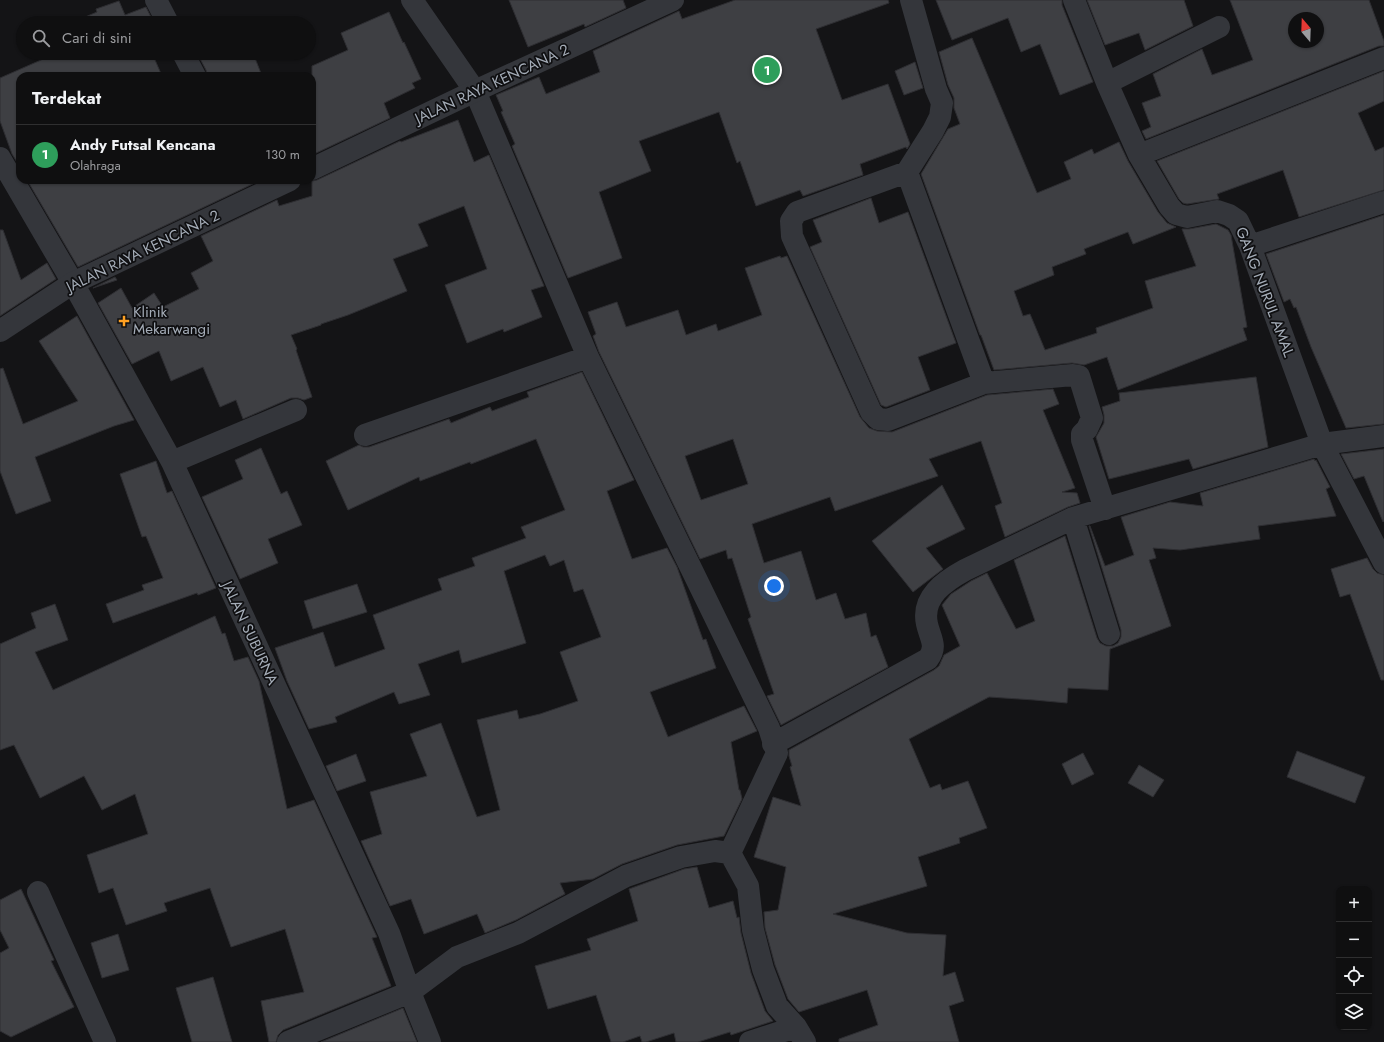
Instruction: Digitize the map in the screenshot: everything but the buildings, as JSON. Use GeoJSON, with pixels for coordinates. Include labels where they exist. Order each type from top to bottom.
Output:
{"type":"FeatureCollection","features":[{"type":"Feature","properties":{"kind":"street"},"geometry":{"type":"LineString","coordinates":[[156,0],[164,16]]}},
{"type":"Feature","properties":{"kind":"street"},"geometry":{"type":"LineString","coordinates":[[412,0],[475,91],[588,357],[769,728],[777,753],[730,853]]}},
{"type":"Feature","properties":{"kind":"street","name":"JALAN RAYA KENCANA 2"},"geometry":{"type":"LineString","coordinates":[[316,168],[475,91],[674,0]]}},
{"type":"Feature","properties":{"kind":"street"},"geometry":{"type":"LineString","coordinates":[[911,0],[936,89],[942,103],[940,117],[933,131],[907,172],[797,212],[791,221],[792,236],[871,412],[878,419],[888,420],[984,383],[1073,375],[1078,376],[1092,418],[1087,429],[1082,434],[1082,440],[1105,509]]}},
{"type":"Feature","properties":{"kind":"street","name":"GANG NURUL AMAL"},"geometry":{"type":"LineString","coordinates":[[1074,0],[1107,83],[1139,155],[1169,206],[1176,214],[1187,217],[1217,211],[1229,215],[1238,221],[1250,246],[1322,444],[1384,563]]}},
{"type":"Feature","properties":{"kind":"street"},"geometry":{"type":"LineString","coordinates":[[1107,83],[1219,27]]}},
{"type":"Feature","properties":{"kind":"street"},"geometry":{"type":"LineString","coordinates":[[1139,155],[1384,58]]}},
{"type":"Feature","properties":{"kind":"street"},"geometry":{"type":"LineString","coordinates":[[186,60],[192,72]]}},
{"type":"Feature","properties":{"kind":"street","name":"JALAN SUBURNA"},"geometry":{"type":"LineString","coordinates":[[9,164],[16,177]]}},
{"type":"Feature","properties":{"kind":"street"},"geometry":{"type":"LineString","coordinates":[[907,172],[984,383]]}},
{"type":"Feature","properties":{"kind":"street","name":"JALAN SUBURNA"},"geometry":{"type":"LineString","coordinates":[[20,184],[172,462],[390,933],[410,992],[430,1042]]}},
{"type":"Feature","properties":{"kind":"street","name":"JALAN RAYA KENCANA 2"},"geometry":{"type":"LineString","coordinates":[[0,331],[73,283],[282,184]]}},
{"type":"Feature","properties":{"kind":"street"},"geometry":{"type":"LineString","coordinates":[[1250,246],[1384,202]]}},
{"type":"Feature","properties":{"kind":"street"},"geometry":{"type":"LineString","coordinates":[[365,436],[588,357]]}},
{"type":"Feature","properties":{"kind":"street"},"geometry":{"type":"LineString","coordinates":[[172,462],[296,410]]}},
{"type":"Feature","properties":{"kind":"street"},"geometry":{"type":"LineString","coordinates":[[773,744],[928,659],[933,652],[934,645],[927,623],[926,611],[936,590],[949,579],[1072,518],[1322,444],[1384,436]]}},
{"type":"Feature","properties":{"kind":"street"},"geometry":{"type":"LineString","coordinates":[[1072,518],[1109,634]]}},
{"type":"Feature","properties":{"kind":"street"},"geometry":{"type":"LineString","coordinates":[[288,1042],[410,992],[457,957],[518,933],[626,876],[681,857],[715,851],[730,853]]}},
{"type":"Feature","properties":{"kind":"street"},"geometry":{"type":"LineString","coordinates":[[730,853],[748,886],[753,930],[765,977],[777,1006],[801,1034]]}},
{"type":"Feature","properties":{"kind":"street"},"geometry":{"type":"LineString","coordinates":[[38,892],[105,1042]]}},
{"type":"Feature","properties":{"kind":"street"},"geometry":{"type":"LineString","coordinates":[[750,1042],[801,1034]]}},
{"type":"Feature","properties":{"kind":"place","name":"Andy Futsal Kencana"},"geometry":{"type":"Point","coordinates":[767,70]}},
{"type":"Feature","properties":{"kind":"place","name":"Klinik Mekarwangi"},"geometry":{"type":"Point","coordinates":[124,321]}}]}
